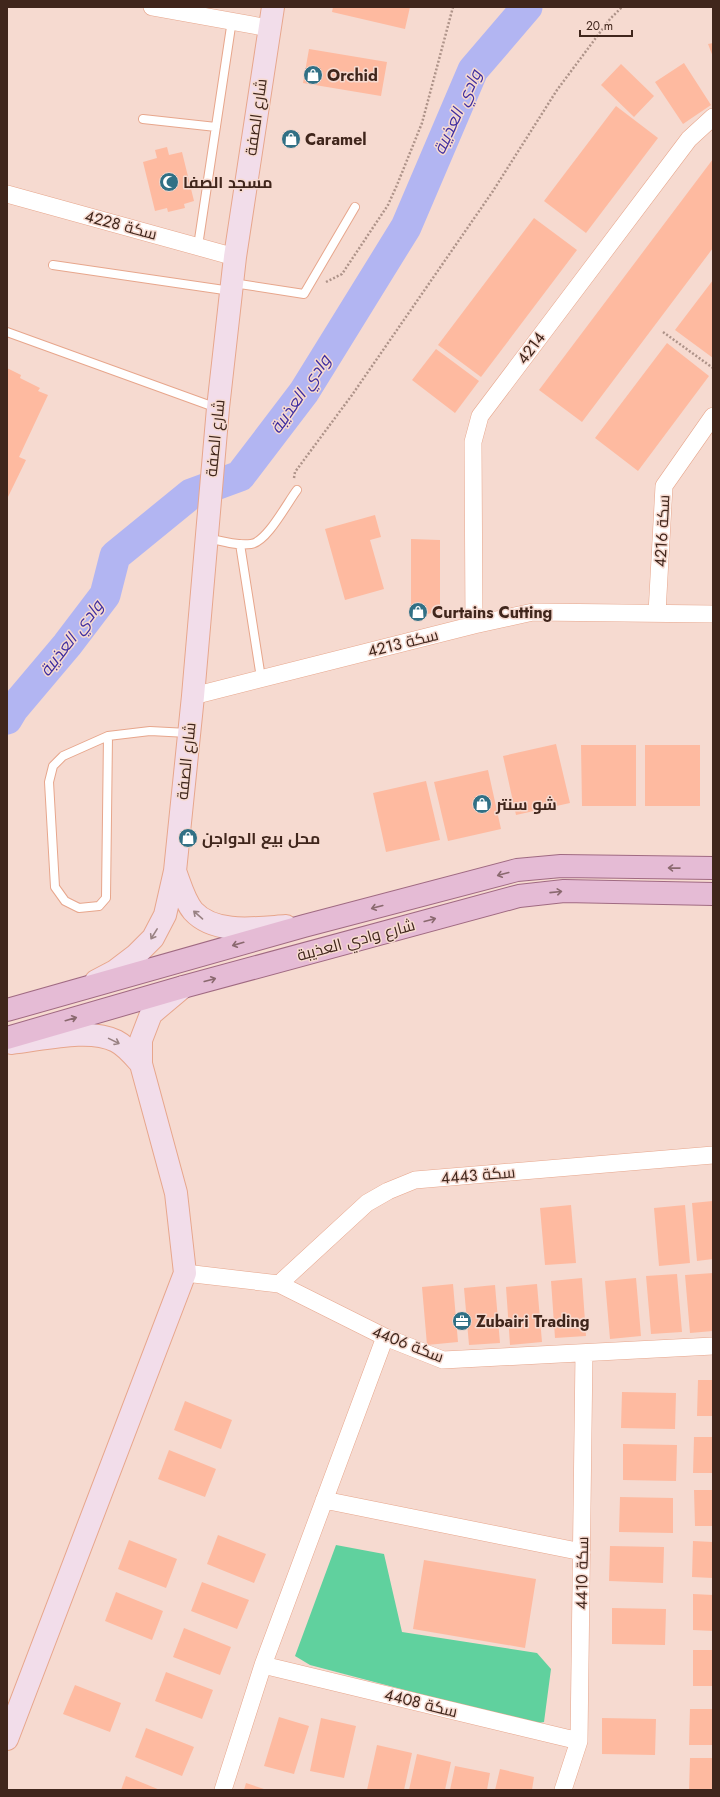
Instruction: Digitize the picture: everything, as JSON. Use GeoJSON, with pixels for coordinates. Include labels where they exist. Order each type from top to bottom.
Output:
{"type":"FeatureCollection","features":[{"type":"Feature","properties":{"kind":"main road","name":"شارع وادي العذيبة"},"geometry":{"type":"LineString","coordinates":[[7,1010],[86,986],[304,926],[517,870],[561,866],[713,868]]}},
{"type":"Feature","properties":{"kind":"main road","name":"شارع وادي العذيبة"},"geometry":{"type":"LineString","coordinates":[[7,1038],[183,987],[519,896],[564,891],[713,894]]}},
{"type":"Feature","properties":{"kind":"street"},"geometry":{"type":"LineString","coordinates":[[152,7],[232,20],[269,28]]}},
{"type":"Feature","properties":{"kind":"street","name":"شارع الصفة"},"geometry":{"type":"LineString","coordinates":[[86,986],[115,971],[136,955],[153,938],[165,915],[175,871],[193,696],[212,467],[235,257],[273,7]]}},
{"type":"Feature","properties":{"kind":"street","name":"4214"},"geometry":{"type":"LineString","coordinates":[[474,625],[473,442],[480,416],[689,139],[713,117]]}},
{"type":"Feature","properties":{"kind":"street","name":"سكة 4228"},"geometry":{"type":"LineString","coordinates":[[7,194],[235,257]]}},
{"type":"Feature","properties":{"kind":"street","name":"سكة 4216"},"geometry":{"type":"LineString","coordinates":[[657,613],[664,486],[713,416]]}},
{"type":"Feature","properties":{"kind":"street","name":"سكة 4213"},"geometry":{"type":"LineString","coordinates":[[193,696],[474,625],[533,612],[713,614]]}},
{"type":"Feature","properties":{"kind":"street","name":"شارع الصفة"},"geometry":{"type":"LineString","coordinates":[[175,871],[185,898],[193,910],[207,922],[223,926],[250,928],[304,926]]}},
{"type":"Feature","properties":{"kind":"street"},"geometry":{"type":"LineString","coordinates":[[7,1739],[185,1273],[176,1193],[141,1064],[142,1040],[151,1014],[183,987]]}},
{"type":"Feature","properties":{"kind":"street"},"geometry":{"type":"LineString","coordinates":[[7,1044],[96,1034],[116,1041],[128,1050],[141,1064]]}},
{"type":"Feature","properties":{"kind":"street","name":"سكة 4443"},"geometry":{"type":"LineString","coordinates":[[279,1284],[367,1203],[388,1190],[415,1180],[713,1155]]}},
{"type":"Feature","properties":{"kind":"street","name":"سكة 4406"},"geometry":{"type":"LineString","coordinates":[[185,1273],[279,1284],[385,1337],[443,1360],[713,1346]]}},
{"type":"Feature","properties":{"kind":"street"},"geometry":{"type":"LineString","coordinates":[[223,1790],[263,1665],[385,1337]]}},
{"type":"Feature","properties":{"kind":"street","name":"سكة 4410"},"geometry":{"type":"LineString","coordinates":[[563,1790],[579,1741],[584,1353]]}},
{"type":"Feature","properties":{"kind":"street"},"geometry":{"type":"LineString","coordinates":[[324,1500],[582,1552]]}},
{"type":"Feature","properties":{"kind":"street","name":"سكة 4408"},"geometry":{"type":"LineString","coordinates":[[263,1665],[579,1741]]}},
{"type":"Feature","properties":{"kind":"lane"},"geometry":{"type":"LineString","coordinates":[[198,246],[232,20]]}},
{"type":"Feature","properties":{"kind":"lane"},"geometry":{"type":"LineString","coordinates":[[143,119],[216,127]]}},
{"type":"Feature","properties":{"kind":"lane"},"geometry":{"type":"LineString","coordinates":[[53,265],[232,287],[304,294],[355,207]]}},
{"type":"Feature","properties":{"kind":"lane"},"geometry":{"type":"LineString","coordinates":[[7,332],[218,408]]}},
{"type":"Feature","properties":{"kind":"lane"},"geometry":{"type":"LineString","coordinates":[[207,528],[240,544],[252,544],[263,538],[297,490]]}},
{"type":"Feature","properties":{"kind":"lane"},"geometry":{"type":"LineString","coordinates":[[240,544],[261,678]]}},
{"type":"Feature","properties":{"kind":"lane"},"geometry":{"type":"LineString","coordinates":[[108,736],[106,898],[99,906],[79,908],[65,901],[55,887],[49,782],[53,766],[63,756],[108,736],[150,731],[189,733]]}},
{"type":"Feature","properties":{"kind":"path"},"geometry":{"type":"LineString","coordinates":[[304,294],[342,274],[394,192],[422,123],[453,7]]}},
{"type":"Feature","properties":{"kind":"path"},"geometry":{"type":"LineString","coordinates":[[297,490],[294,480],[295,472],[352,395],[494,191],[557,90],[610,19],[622,7]]}},
{"type":"Feature","properties":{"kind":"path"},"geometry":{"type":"LineString","coordinates":[[663,332],[713,368]]}},
{"type":"Feature","properties":{"kind":"green space"},"geometry":{"type":"Polygon","coordinates":[[[336,1545],[384,1554],[402,1632],[537,1653],[551,1669],[544,1722],[534,1724],[310,1665],[295,1656],[336,1545]]]}},
{"type":"Feature","properties":{"kind":"building"},"geometry":{"type":"Polygon","coordinates":[[[333,7],[410,7],[405,29],[332,12],[333,7]]]}},
{"type":"Feature","properties":{"kind":"building"},"geometry":{"type":"Polygon","coordinates":[[[713,43],[713,57],[708,44],[713,43]]]}},
{"type":"Feature","properties":{"kind":"building"},"geometry":{"type":"Polygon","coordinates":[[[309,49],[387,62],[381,96],[303,83],[309,49]]]}},
{"type":"Feature","properties":{"kind":"building"},"geometry":{"type":"Polygon","coordinates":[[[684,63],[711,105],[683,124],[655,82],[684,63]]]}},
{"type":"Feature","properties":{"kind":"building"},"geometry":{"type":"Polygon","coordinates":[[[621,64],[654,96],[634,117],[601,85],[621,64]]]}},
{"type":"Feature","properties":{"kind":"building"},"geometry":{"type":"Polygon","coordinates":[[[616,106],[658,138],[586,233],[544,201],[616,106]]]}},
{"type":"Feature","properties":{"kind":"building","name":"مسجد الصفا"},"geometry":{"type":"Polygon","coordinates":[[[167,147],[169,155],[182,152],[194,201],[184,204],[185,208],[168,212],[167,208],[155,211],[143,162],[157,158],[155,150],[167,147]]]}},
{"type":"Feature","properties":{"kind":"building"},"geometry":{"type":"Polygon","coordinates":[[[713,159],[713,248],[582,422],[539,390],[713,159]]]}},
{"type":"Feature","properties":{"kind":"building"},"geometry":{"type":"Polygon","coordinates":[[[534,218],[577,250],[481,377],[438,345],[534,218]]]}},
{"type":"Feature","properties":{"kind":"building"},"geometry":{"type":"Polygon","coordinates":[[[713,280],[713,358],[675,330],[713,280]]]}},
{"type":"Feature","properties":{"kind":"building"},"geometry":{"type":"Polygon","coordinates":[[[667,343],[709,376],[638,471],[595,438],[667,343]]]}},
{"type":"Feature","properties":{"kind":"building"},"geometry":{"type":"Polygon","coordinates":[[[436,349],[479,381],[455,413],[412,380],[436,349]]]}},
{"type":"Feature","properties":{"kind":"building"},"geometry":{"type":"Polygon","coordinates":[[[7,368],[21,375],[20,378],[40,388],[38,391],[48,395],[19,457],[26,460],[7,499],[7,368]]]}},
{"type":"Feature","properties":{"kind":"building"},"geometry":{"type":"Polygon","coordinates":[[[375,515],[381,537],[370,540],[384,589],[345,600],[325,529],[375,515]]]}},
{"type":"Feature","properties":{"kind":"building"},"geometry":{"type":"Polygon","coordinates":[[[411,539],[440,540],[440,611],[411,618],[411,539]]]}},
{"type":"Feature","properties":{"kind":"building"},"geometry":{"type":"Polygon","coordinates":[[[556,744],[570,803],[516,815],[503,756],[556,744]]]}},
{"type":"Feature","properties":{"kind":"building"},"geometry":{"type":"Polygon","coordinates":[[[581,745],[636,745],[636,806],[582,806],[581,745]]]}},
{"type":"Feature","properties":{"kind":"building"},"geometry":{"type":"Polygon","coordinates":[[[645,745],[700,745],[700,806],[645,806],[645,745]]]}},
{"type":"Feature","properties":{"kind":"building"},"geometry":{"type":"Polygon","coordinates":[[[488,770],[501,829],[448,841],[434,782],[488,770]]]}},
{"type":"Feature","properties":{"kind":"building"},"geometry":{"type":"Polygon","coordinates":[[[426,781],[440,840],[386,852],[373,793],[426,781]]]}},
{"type":"Feature","properties":{"kind":"building"},"geometry":{"type":"Polygon","coordinates":[[[713,1201],[713,1259],[697,1261],[692,1203],[713,1201]]]}},
{"type":"Feature","properties":{"kind":"building"},"geometry":{"type":"Polygon","coordinates":[[[571,1205],[576,1263],[545,1265],[540,1208],[571,1205]]]}},
{"type":"Feature","properties":{"kind":"building"},"geometry":{"type":"Polygon","coordinates":[[[685,1205],[690,1263],[659,1266],[654,1208],[685,1205]]]}},
{"type":"Feature","properties":{"kind":"building"},"geometry":{"type":"Polygon","coordinates":[[[713,1273],[713,1331],[690,1333],[685,1275],[713,1273]]]}},
{"type":"Feature","properties":{"kind":"building"},"geometry":{"type":"Polygon","coordinates":[[[677,1274],[682,1332],[651,1334],[646,1276],[677,1274]]]}},
{"type":"Feature","properties":{"kind":"building"},"geometry":{"type":"Polygon","coordinates":[[[582,1278],[586,1336],[555,1338],[551,1281],[582,1278]]]}},
{"type":"Feature","properties":{"kind":"building"},"geometry":{"type":"Polygon","coordinates":[[[636,1278],[641,1336],[610,1339],[605,1281],[636,1278]]]}},
{"type":"Feature","properties":{"kind":"building"},"geometry":{"type":"Polygon","coordinates":[[[453,1284],[458,1342],[427,1345],[422,1287],[453,1284]]]}},
{"type":"Feature","properties":{"kind":"building"},"geometry":{"type":"Polygon","coordinates":[[[537,1284],[542,1342],[510,1345],[506,1287],[537,1284]]]}},
{"type":"Feature","properties":{"kind":"building"},"geometry":{"type":"Polygon","coordinates":[[[495,1285],[500,1343],[469,1345],[464,1288],[495,1285]]]}},
{"type":"Feature","properties":{"kind":"building"},"geometry":{"type":"Polygon","coordinates":[[[698,1380],[713,1380],[713,1416],[697,1416],[698,1380]]]}},
{"type":"Feature","properties":{"kind":"building"},"geometry":{"type":"Polygon","coordinates":[[[622,1392],[676,1393],[675,1429],[621,1428],[622,1392]]]}},
{"type":"Feature","properties":{"kind":"building"},"geometry":{"type":"Polygon","coordinates":[[[185,1401],[232,1420],[221,1449],[174,1430],[185,1401]]]}},
{"type":"Feature","properties":{"kind":"building"},"geometry":{"type":"Polygon","coordinates":[[[694,1437],[713,1437],[713,1473],[693,1473],[694,1437]]]}},
{"type":"Feature","properties":{"kind":"building"},"geometry":{"type":"Polygon","coordinates":[[[623,1444],[677,1445],[676,1481],[623,1480],[623,1444]]]}},
{"type":"Feature","properties":{"kind":"building"},"geometry":{"type":"Polygon","coordinates":[[[169,1450],[216,1469],[205,1497],[158,1479],[169,1450]]]}},
{"type":"Feature","properties":{"kind":"building"},"geometry":{"type":"Polygon","coordinates":[[[694,1490],[713,1490],[713,1526],[695,1526],[694,1490]]]}},
{"type":"Feature","properties":{"kind":"building"},"geometry":{"type":"Polygon","coordinates":[[[620,1497],[673,1498],[673,1533],[619,1532],[620,1497]]]}},
{"type":"Feature","properties":{"kind":"building"},"geometry":{"type":"Polygon","coordinates":[[[218,1535],[266,1554],[254,1583],[207,1564],[218,1535]]]}},
{"type":"Feature","properties":{"kind":"building"},"geometry":{"type":"Polygon","coordinates":[[[129,1540],[177,1559],[166,1588],[118,1569],[129,1540]]]}},
{"type":"Feature","properties":{"kind":"building"},"geometry":{"type":"Polygon","coordinates":[[[693,1541],[713,1542],[713,1578],[692,1577],[693,1541]]]}},
{"type":"Feature","properties":{"kind":"building"},"geometry":{"type":"Polygon","coordinates":[[[610,1546],[664,1547],[663,1583],[609,1581],[610,1546]]]}},
{"type":"Feature","properties":{"kind":"building"},"geometry":{"type":"Polygon","coordinates":[[[424,1560],[536,1579],[525,1648],[413,1629],[424,1560]]]}},
{"type":"Feature","properties":{"kind":"building"},"geometry":{"type":"Polygon","coordinates":[[[202,1582],[249,1600],[237,1629],[191,1611],[202,1582]]]}},
{"type":"Feature","properties":{"kind":"building"},"geometry":{"type":"Polygon","coordinates":[[[116,1592],[163,1611],[152,1640],[105,1621],[116,1592]]]}},
{"type":"Feature","properties":{"kind":"building"},"geometry":{"type":"Polygon","coordinates":[[[693,1594],[713,1595],[713,1631],[693,1630],[693,1594]]]}},
{"type":"Feature","properties":{"kind":"building"},"geometry":{"type":"Polygon","coordinates":[[[612,1608],[666,1609],[665,1645],[612,1644],[612,1608]]]}},
{"type":"Feature","properties":{"kind":"building"},"geometry":{"type":"Polygon","coordinates":[[[184,1628],[231,1647],[220,1675],[173,1657],[184,1628]]]}},
{"type":"Feature","properties":{"kind":"building"},"geometry":{"type":"Polygon","coordinates":[[[693,1650],[713,1650],[713,1686],[693,1686],[693,1650]]]}},
{"type":"Feature","properties":{"kind":"building"},"geometry":{"type":"Polygon","coordinates":[[[166,1672],[213,1690],[202,1719],[155,1701],[166,1672]]]}},
{"type":"Feature","properties":{"kind":"building"},"geometry":{"type":"Polygon","coordinates":[[[75,1685],[121,1703],[110,1732],[63,1714],[75,1685]]]}},
{"type":"Feature","properties":{"kind":"building"},"geometry":{"type":"Polygon","coordinates":[[[690,1709],[713,1709],[713,1745],[689,1745],[690,1709]]]}},
{"type":"Feature","properties":{"kind":"building"},"geometry":{"type":"Polygon","coordinates":[[[279,1717],[309,1726],[294,1774],[264,1766],[279,1717]]]}},
{"type":"Feature","properties":{"kind":"building"},"geometry":{"type":"Polygon","coordinates":[[[321,1718],[356,1726],[344,1778],[310,1771],[321,1718]]]}},
{"type":"Feature","properties":{"kind":"building"},"geometry":{"type":"Polygon","coordinates":[[[602,1718],[656,1719],[655,1755],[602,1754],[602,1718]]]}},
{"type":"Feature","properties":{"kind":"building"},"geometry":{"type":"Polygon","coordinates":[[[146,1728],[194,1747],[182,1776],[135,1757],[146,1728]]]}},
{"type":"Feature","properties":{"kind":"building"},"geometry":{"type":"Polygon","coordinates":[[[377,1745],[412,1753],[404,1790],[367,1790],[377,1745]]]}},
{"type":"Feature","properties":{"kind":"building"},"geometry":{"type":"Polygon","coordinates":[[[417,1754],[451,1762],[445,1790],[409,1790],[417,1754]]]}},
{"type":"Feature","properties":{"kind":"building"},"geometry":{"type":"Polygon","coordinates":[[[690,1758],[713,1758],[713,1790],[689,1790],[690,1758]]]}},
{"type":"Feature","properties":{"kind":"building"},"geometry":{"type":"Polygon","coordinates":[[[455,1766],[490,1773],[487,1790],[450,1790],[455,1766]]]}},
{"type":"Feature","properties":{"kind":"building"},"geometry":{"type":"Polygon","coordinates":[[[500,1769],[534,1777],[532,1790],[495,1790],[500,1769]]]}},
{"type":"Feature","properties":{"kind":"building"},"geometry":{"type":"Polygon","coordinates":[[[126,1776],[160,1790],[121,1790],[126,1776]]]}},
{"type":"Feature","properties":{"kind":"building"},"geometry":{"type":"Polygon","coordinates":[[[246,1783],[267,1790],[244,1790],[246,1783]]]}},
{"type":"Feature","properties":{"kind":"waterway","name":"وادي العذيبة"},"geometry":{"type":"LineString","coordinates":[[7,719],[13,709],[67,645],[105,595],[115,556],[191,494],[240,476],[304,392],[406,227],[473,70],[527,7]]}},
{"type":"Feature","properties":{"kind":"place","name":"Orchid"},"geometry":{"type":"Point","coordinates":[313,75]}},
{"type":"Feature","properties":{"kind":"place","name":"Caramel"},"geometry":{"type":"Point","coordinates":[291,139]}},
{"type":"Feature","properties":{"kind":"place","name":"مسجد الصفا"},"geometry":{"type":"Point","coordinates":[169,182]}},
{"type":"Feature","properties":{"kind":"place","name":"Curtains Cutting"},"geometry":{"type":"Point","coordinates":[418,612]}},
{"type":"Feature","properties":{"kind":"place","name":"شو سنتر"},"geometry":{"type":"Point","coordinates":[482,804]}},
{"type":"Feature","properties":{"kind":"place","name":"محل بيع الدواجن"},"geometry":{"type":"Point","coordinates":[188,838]}},
{"type":"Feature","properties":{"kind":"place","name":"Zubairi Trading"},"geometry":{"type":"Point","coordinates":[462,1321]}}]}
